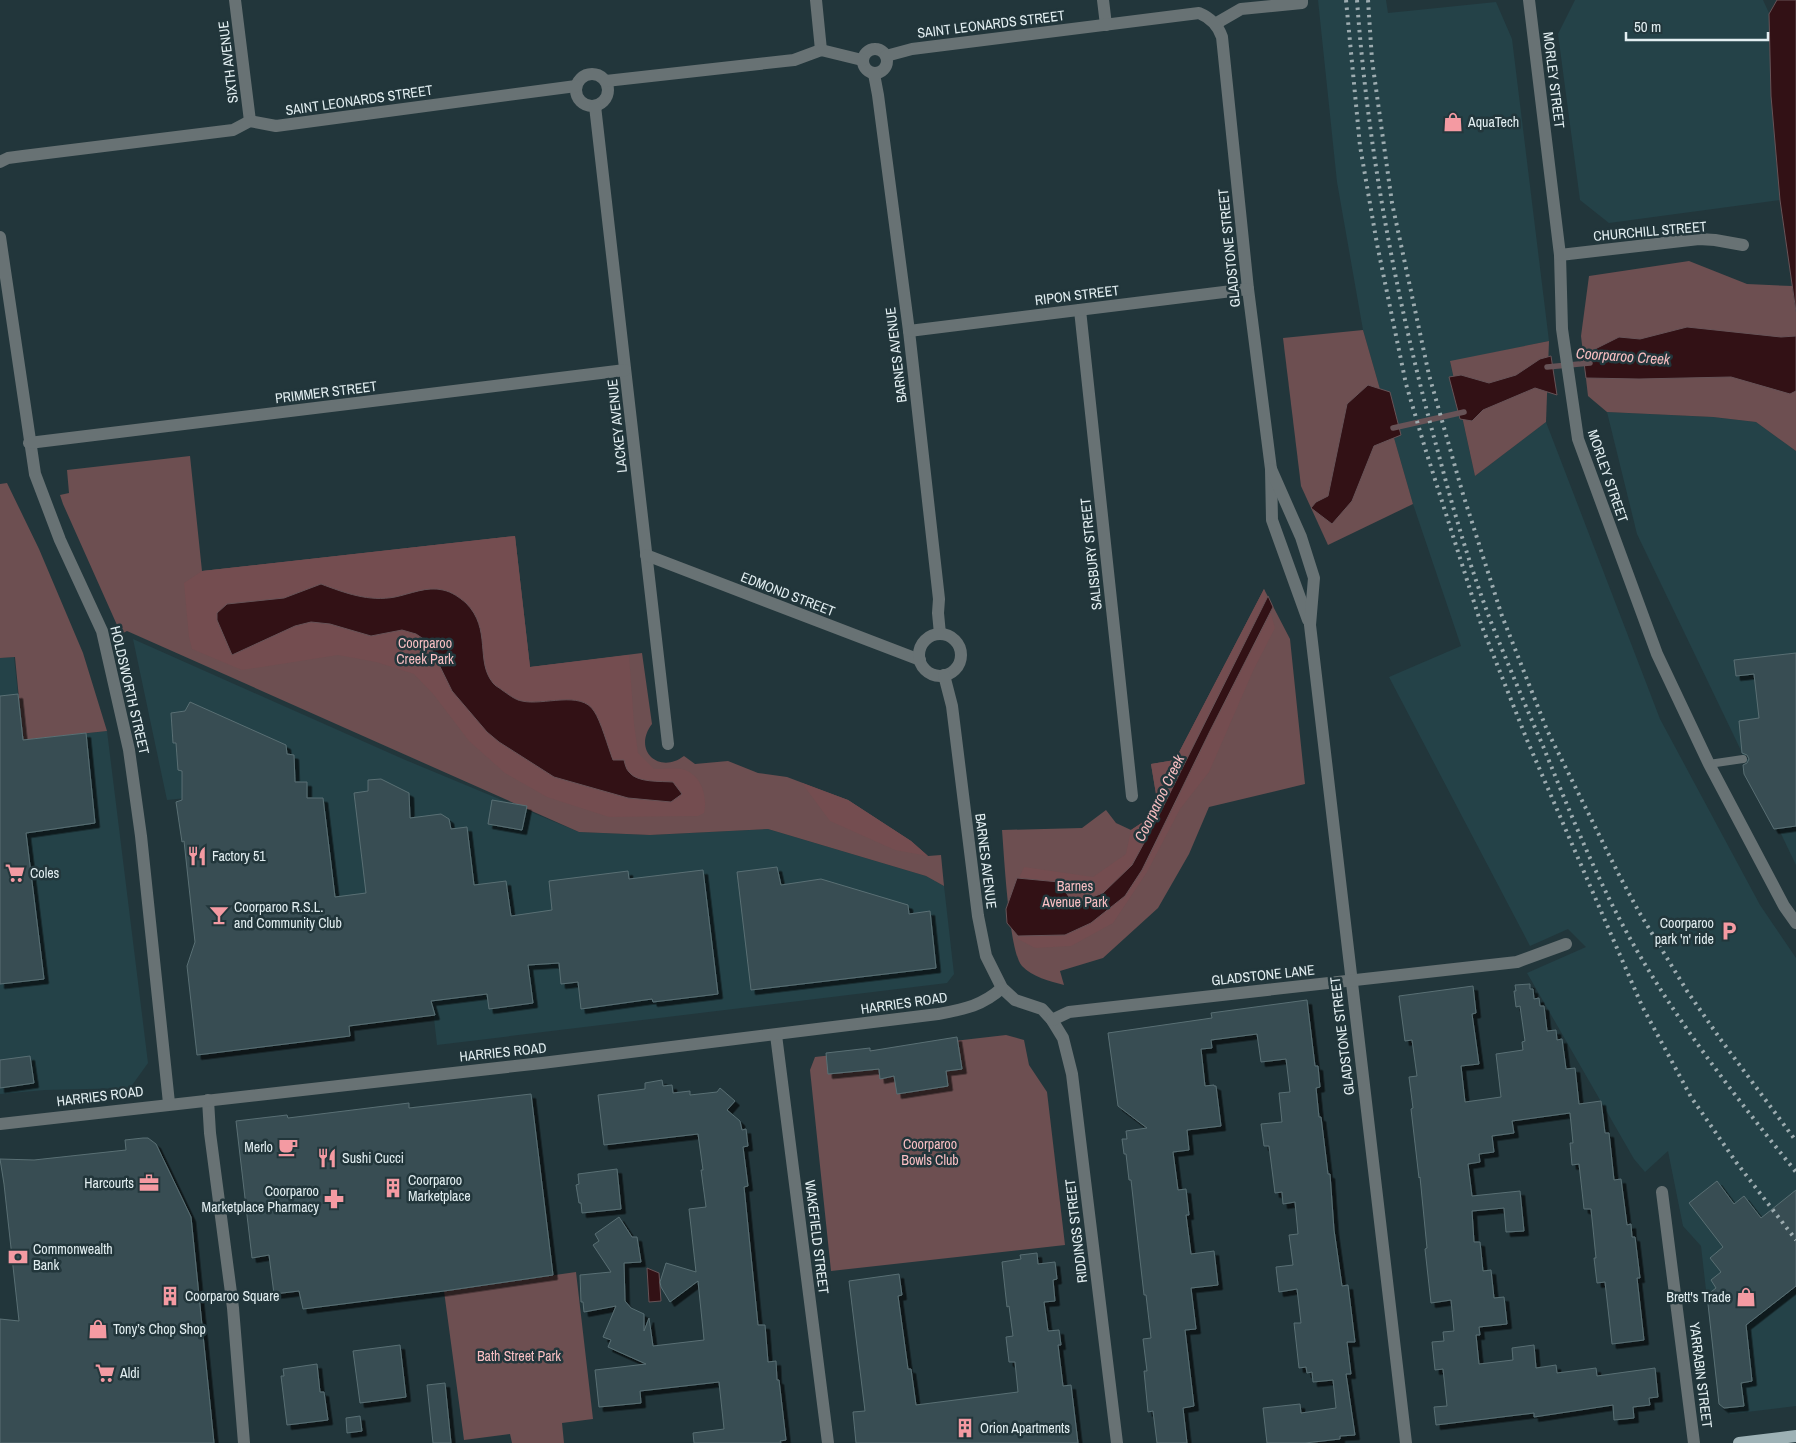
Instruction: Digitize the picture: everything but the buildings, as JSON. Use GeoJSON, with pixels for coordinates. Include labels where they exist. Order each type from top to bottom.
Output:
{"type":"FeatureCollection","features":[{"type":"Feature","properties":{"kind":"main road"},"geometry":{"type":"LineString","coordinates":[[1739,1443],[1796,1436]]}},
{"type":"Feature","properties":{"kind":"street","name":"SIXTH AVENUE"},"geometry":{"type":"LineString","coordinates":[[235,0],[250,121]]}},
{"type":"Feature","properties":{"kind":"street"},"geometry":{"type":"LineString","coordinates":[[816,0],[820,50]]}},
{"type":"Feature","properties":{"kind":"street"},"geometry":{"type":"LineString","coordinates":[[1103,0],[1106,25]]}},
{"type":"Feature","properties":{"kind":"street","name":"MORLEY STREET"},"geometry":{"type":"LineString","coordinates":[[1529,0],[1560,255],[1562,328],[1578,439],[1656,654],[1709,764],[1784,906],[1796,923]]}},
{"type":"Feature","properties":{"kind":"street"},"geometry":{"type":"LineString","coordinates":[[1215,24],[1241,9],[1302,2]]}},
{"type":"Feature","properties":{"kind":"street","name":"SAINT LEONARDS STREET"},"geometry":{"type":"LineString","coordinates":[[886,56],[912,49],[1199,13],[1207,16],[1215,24]]}},
{"type":"Feature","properties":{"kind":"street","name":"GLADSTONE STREET"},"geometry":{"type":"LineString","coordinates":[[1215,24],[1220,29],[1222,37],[1248,289],[1271,469],[1272,520],[1310,625]]}},
{"type":"Feature","properties":{"kind":"street"},"geometry":{"type":"LineString","coordinates":[[873,49],[880,51],[886,56],[887,60],[885,68],[874,74],[866,71],[862,60],[866,53],[873,49]]}},
{"type":"Feature","properties":{"kind":"street"},"geometry":{"type":"LineString","coordinates":[[606,81],[794,60],[820,50],[862,60]]}},
{"type":"Feature","properties":{"kind":"street"},"geometry":{"type":"LineString","coordinates":[[589,74],[601,76],[606,81],[608,93],[601,103],[589,106],[583,103],[576,93],[576,86],[583,76],[589,74]]}},
{"type":"Feature","properties":{"kind":"street","name":"BARNES AVENUE"},"geometry":{"type":"LineString","coordinates":[[874,74],[909,331],[939,598],[940,634]]}},
{"type":"Feature","properties":{"kind":"street","name":"SAINT LEONARDS STREET"},"geometry":{"type":"LineString","coordinates":[[250,121],[276,126],[576,86]]}},
{"type":"Feature","properties":{"kind":"street","name":"LACKEY AVENUE"},"geometry":{"type":"LineString","coordinates":[[595,106],[668,744]]}},
{"type":"Feature","properties":{"kind":"street"},"geometry":{"type":"LineString","coordinates":[[0,162],[8,158],[233,130],[250,121]]}},
{"type":"Feature","properties":{"kind":"street","name":"HOLDSWORTH STREET"},"geometry":{"type":"LineString","coordinates":[[0,237],[35,474],[42,497],[60,540],[102,631],[129,750],[141,836],[169,1104]]}},
{"type":"Feature","properties":{"kind":"street","name":"CHURCHILL STREET"},"geometry":{"type":"LineString","coordinates":[[1560,255],[1699,239],[1743,245]]}},
{"type":"Feature","properties":{"kind":"street","name":"RIPON STREET"},"geometry":{"type":"LineString","coordinates":[[909,331],[1248,289]]}},
{"type":"Feature","properties":{"kind":"street","name":"SALISBURY STREET"},"geometry":{"type":"LineString","coordinates":[[1080,310],[1132,796]]}},
{"type":"Feature","properties":{"kind":"street","name":"PRIMMER STREET"},"geometry":{"type":"LineString","coordinates":[[29,443],[625,370]]}},
{"type":"Feature","properties":{"kind":"street","name":"GLADSTONE STREET"},"geometry":{"type":"LineString","coordinates":[[1271,469],[1301,537],[1314,578],[1310,625],[1350,980],[1406,1443]]}},
{"type":"Feature","properties":{"kind":"street","name":"EDMOND STREET"},"geometry":{"type":"LineString","coordinates":[[646,555],[920,660]]}},
{"type":"Feature","properties":{"kind":"street"},"geometry":{"type":"LineString","coordinates":[[940,634],[952,638],[960,649],[959,662],[956,668],[944,675],[932,674],[926,671],[920,660],[919,654],[923,642],[940,634]]}},
{"type":"Feature","properties":{"kind":"street","name":"BARNES AVENUE"},"geometry":{"type":"LineString","coordinates":[[944,675],[952,706],[978,916],[986,956],[1002,988],[1015,1000],[1042,1009],[1052,1020]]}},
{"type":"Feature","properties":{"kind":"street","name":"GLADSTONE LANE"},"geometry":{"type":"LineString","coordinates":[[1052,1020],[1069,1012],[1517,962],[1566,944]]}},
{"type":"Feature","properties":{"kind":"street","name":"HARRIES ROAD"},"geometry":{"type":"LineString","coordinates":[[0,1124],[776,1035],[938,1014],[981,1004],[1002,988]]}},
{"type":"Feature","properties":{"kind":"street","name":"RIDDINGS STREET"},"geometry":{"type":"LineString","coordinates":[[1052,1020],[1063,1038],[1072,1074],[1117,1443]]}},
{"type":"Feature","properties":{"kind":"street","name":"WAKEFIELD STREET"},"geometry":{"type":"LineString","coordinates":[[776,1035],[828,1443]]}},
{"type":"Feature","properties":{"kind":"street"},"geometry":{"type":"LineString","coordinates":[[208,1100],[210,1133],[232,1308],[244,1443]]}},
{"type":"Feature","properties":{"kind":"street","name":"YARRABIN STREET"},"geometry":{"type":"LineString","coordinates":[[1662,1192],[1694,1443]]}},
{"type":"Feature","properties":{"kind":"lane"},"geometry":{"type":"LineString","coordinates":[[1709,764],[1743,760]]}},
{"type":"Feature","properties":{"kind":"shaded area"},"geometry":{"type":"Polygon","coordinates":[[[1318,0],[1386,0],[1388,13],[1496,2],[1512,39],[1549,341],[1450,362],[1475,476],[1546,422],[1660,719],[1760,905],[1796,958],[1796,1406],[1730,1414],[1719,1404],[1701,1246],[1683,1226],[1668,1151],[1645,1172],[1634,1159],[1527,973],[1586,947],[1568,929],[1530,946],[1389,677],[1461,646],[1413,504],[1363,330],[1337,182],[1318,0]]]}},
{"type":"Feature","properties":{"kind":"shaded area"},"geometry":{"type":"Polygon","coordinates":[[[1575,0],[1763,0],[1769,13],[1771,96],[1780,200],[1609,223],[1580,200],[1558,34],[1575,0]]]}},
{"type":"Feature","properties":{"kind":"shaded area"},"geometry":{"type":"Polygon","coordinates":[[[1607,412],[1713,417],[1756,422],[1796,451],[1796,865],[1637,534],[1607,412]]]}},
{"type":"Feature","properties":{"kind":"shaded area"},"geometry":{"type":"Polygon","coordinates":[[[133,639],[403,759],[579,832],[650,835],[768,829],[926,876],[944,886],[954,974],[947,983],[437,1045],[411,813],[423,926],[296,943],[187,798],[167,800],[133,639]]]}},
{"type":"Feature","properties":{"kind":"shaded area"},"geometry":{"type":"Polygon","coordinates":[[[14,657],[23,740],[107,731],[148,1063],[130,1088],[45,1090],[0,1094],[0,658],[14,657]]]}},
{"type":"Feature","properties":{"kind":"green space"},"geometry":{"type":"Polygon","coordinates":[[[1689,261],[1747,284],[1792,286],[1796,312],[1796,451],[1756,422],[1713,417],[1607,412],[1588,396],[1581,336],[1589,276],[1689,261]]]}},
{"type":"Feature","properties":{"kind":"green space"},"geometry":{"type":"Polygon","coordinates":[[[1363,330],[1413,504],[1328,545],[1301,486],[1283,338],[1363,330]]]}},
{"type":"Feature","properties":{"kind":"green space"},"geometry":{"type":"Polygon","coordinates":[[[1549,341],[1546,422],[1475,476],[1450,361],[1549,341]]]}},
{"type":"Feature","properties":{"kind":"green space","name":"Coorparoo Creek Park"},"geometry":{"type":"Polygon","coordinates":[[[190,456],[202,571],[515,536],[530,667],[642,653],[652,724],[645,743],[651,757],[666,763],[684,756],[695,764],[728,761],[758,773],[787,777],[848,800],[911,841],[928,856],[941,855],[944,886],[926,876],[768,829],[650,835],[579,832],[127,631],[121,634],[60,495],[69,493],[67,470],[190,456]]]}},
{"type":"Feature","properties":{"kind":"green space"},"geometry":{"type":"Polygon","coordinates":[[[7,483],[39,549],[83,653],[107,731],[23,740],[15,657],[0,658],[0,484],[7,483]]]}},
{"type":"Feature","properties":{"kind":"green space"},"geometry":{"type":"Polygon","coordinates":[[[515,536],[530,667],[629,655],[638,753],[654,769],[681,769],[694,775],[704,793],[704,813],[698,816],[609,817],[547,797],[505,773],[469,741],[434,695],[414,674],[376,662],[338,655],[242,670],[192,649],[189,637],[184,583],[202,571],[515,536]]]}},
{"type":"Feature","properties":{"kind":"green space","name":"Barnes Avenue Park"},"geometry":{"type":"Polygon","coordinates":[[[1264,589],[1290,639],[1305,784],[1209,807],[1189,854],[1158,908],[1103,958],[1060,971],[1064,985],[1042,978],[1026,970],[1017,957],[1010,923],[1002,830],[1082,828],[1106,810],[1116,823],[1131,830],[1146,820],[1158,806],[1151,764],[1175,760],[1264,589]]]}},
{"type":"Feature","properties":{"kind":"green space"},"geometry":{"type":"Polygon","coordinates":[[[1264,589],[1275,628],[1253,671],[1209,772],[1180,809],[1147,872],[1113,923],[1071,946],[1035,948],[1018,939],[1017,883],[1024,867],[1093,877],[1126,854],[1131,830],[1146,820],[1158,806],[1151,764],[1175,760],[1264,589]]]}},
{"type":"Feature","properties":{"kind":"green space"},"geometry":{"type":"Polygon","coordinates":[[[802,783],[848,800],[911,841],[928,856],[895,850],[830,821],[802,783]]]}},
{"type":"Feature","properties":{"kind":"green space","name":"Coorparoo Bowls Club"},"geometry":{"type":"Polygon","coordinates":[[[1006,1035],[1024,1040],[1029,1065],[1047,1092],[1065,1245],[831,1271],[810,1070],[815,1057],[1006,1035]]]}},
{"type":"Feature","properties":{"kind":"green space","name":"Bath Street Park"},"geometry":{"type":"Polygon","coordinates":[[[576,1272],[593,1419],[562,1423],[564,1443],[512,1443],[510,1434],[464,1440],[444,1291],[576,1272]]]}},
{"type":"Feature","properties":{"kind":"water"},"geometry":{"type":"Polygon","coordinates":[[[1777,0],[1796,0],[1796,312],[1780,200],[1771,96],[1769,14],[1777,0]]]}},
{"type":"Feature","properties":{"kind":"water"},"geometry":{"type":"Polygon","coordinates":[[[1687,327],[1781,337],[1796,336],[1796,391],[1790,394],[1731,377],[1586,378],[1583,355],[1619,337],[1640,339],[1687,327]]]}},
{"type":"Feature","properties":{"kind":"water"},"geometry":{"type":"Polygon","coordinates":[[[1551,356],[1557,395],[1535,388],[1483,410],[1472,421],[1460,419],[1449,377],[1461,375],[1489,383],[1516,375],[1540,359],[1551,356]]]}},
{"type":"Feature","properties":{"kind":"water"},"geometry":{"type":"Polygon","coordinates":[[[1368,385],[1390,392],[1401,435],[1374,446],[1352,501],[1332,524],[1311,508],[1316,502],[1328,496],[1347,404],[1368,385]]]}},
{"type":"Feature","properties":{"kind":"water"},"geometry":{"type":"Polygon","coordinates":[[[321,584],[348,593],[376,598],[395,597],[431,589],[443,590],[455,595],[466,603],[479,623],[485,665],[495,685],[522,701],[571,700],[580,701],[588,705],[594,711],[599,721],[613,760],[624,760],[628,771],[633,776],[643,780],[673,782],[682,794],[671,802],[628,798],[554,777],[499,742],[487,732],[452,691],[428,642],[416,634],[402,630],[371,636],[330,624],[311,622],[295,626],[232,655],[217,620],[217,613],[227,604],[284,598],[321,584]]]}},
{"type":"Feature","properties":{"kind":"water"},"geometry":{"type":"Polygon","coordinates":[[[1268,596],[1273,607],[1142,870],[1125,896],[1091,923],[1065,935],[1018,936],[1007,923],[1006,909],[1017,878],[1059,882],[1071,900],[1079,902],[1103,893],[1132,865],[1157,819],[1268,596]]]}},
{"type":"Feature","properties":{"kind":"water"},"geometry":{"type":"Polygon","coordinates":[[[647,1268],[659,1273],[661,1301],[649,1302],[647,1268]]]}},
{"type":"Feature","properties":{"kind":"waterway","name":"Coorparoo Creek"},"geometry":{"type":"LineString","coordinates":[[1547,367],[1590,363]]}},
{"type":"Feature","properties":{"kind":"waterway","name":"Coorparoo Creek"},"geometry":{"type":"LineString","coordinates":[[1393,428],[1464,412]]}},
{"type":"Feature","properties":{"kind":"railway"},"geometry":{"type":"LineString","coordinates":[[1346,0],[1360,146],[1377,244],[1406,384],[1481,624],[1527,740],[1642,1006],[1691,1097],[1736,1162],[1796,1240]]}},
{"type":"Feature","properties":{"kind":"railway"},"geometry":{"type":"LineString","coordinates":[[1357,0],[1362,57],[1377,171],[1397,284],[1423,396],[1450,495],[1483,601],[1586,849],[1636,949],[1672,1008],[1692,1036],[1732,1091],[1796,1172]]}},
{"type":"Feature","properties":{"kind":"railway"},"geometry":{"type":"LineString","coordinates":[[1368,0],[1372,60],[1392,203],[1429,375],[1462,491],[1502,616],[1547,730],[1639,912],[1687,991],[1796,1141]]}},
{"type":"Feature","properties":{"kind":"place","name":"AquaTech"},"geometry":{"type":"Point","coordinates":[1453,122]}},
{"type":"Feature","properties":{"kind":"place","name":"Factory 51"},"geometry":{"type":"Point","coordinates":[197,856]}},
{"type":"Feature","properties":{"kind":"place","name":"Coles"},"geometry":{"type":"Point","coordinates":[15,873]}},
{"type":"Feature","properties":{"kind":"place","name":"Coorparoo R.S.L. and Community Club"},"geometry":{"type":"Point","coordinates":[219,915]}},
{"type":"Feature","properties":{"kind":"place","name":"Coorparoo park 'n' ride"},"geometry":{"type":"Point","coordinates":[1729,931]}},
{"type":"Feature","properties":{"kind":"place","name":"Merlo"},"geometry":{"type":"Point","coordinates":[288,1147]}},
{"type":"Feature","properties":{"kind":"place","name":"Sushi Cucci"},"geometry":{"type":"Point","coordinates":[327,1158]}},
{"type":"Feature","properties":{"kind":"place","name":"Harcourts"},"geometry":{"type":"Point","coordinates":[149,1183]}},
{"type":"Feature","properties":{"kind":"place","name":"Coorparoo Marketplace"},"geometry":{"type":"Point","coordinates":[393,1188]}},
{"type":"Feature","properties":{"kind":"place","name":"Coorparoo Marketplace Pharmacy"},"geometry":{"type":"Point","coordinates":[334,1199]}},
{"type":"Feature","properties":{"kind":"place","name":"Commonwealth Bank"},"geometry":{"type":"Point","coordinates":[18,1257]}},
{"type":"Feature","properties":{"kind":"place","name":"Coorparoo Square"},"geometry":{"type":"Point","coordinates":[170,1296]}},
{"type":"Feature","properties":{"kind":"place","name":"Brett's Trade"},"geometry":{"type":"Point","coordinates":[1746,1297]}},
{"type":"Feature","properties":{"kind":"place","name":"Tony’s Chop Shop"},"geometry":{"type":"Point","coordinates":[98,1329]}},
{"type":"Feature","properties":{"kind":"place","name":"Aldi"},"geometry":{"type":"Point","coordinates":[105,1373]}},
{"type":"Feature","properties":{"kind":"place","name":"Orion Apartments"},"geometry":{"type":"Point","coordinates":[965,1428]}}]}
